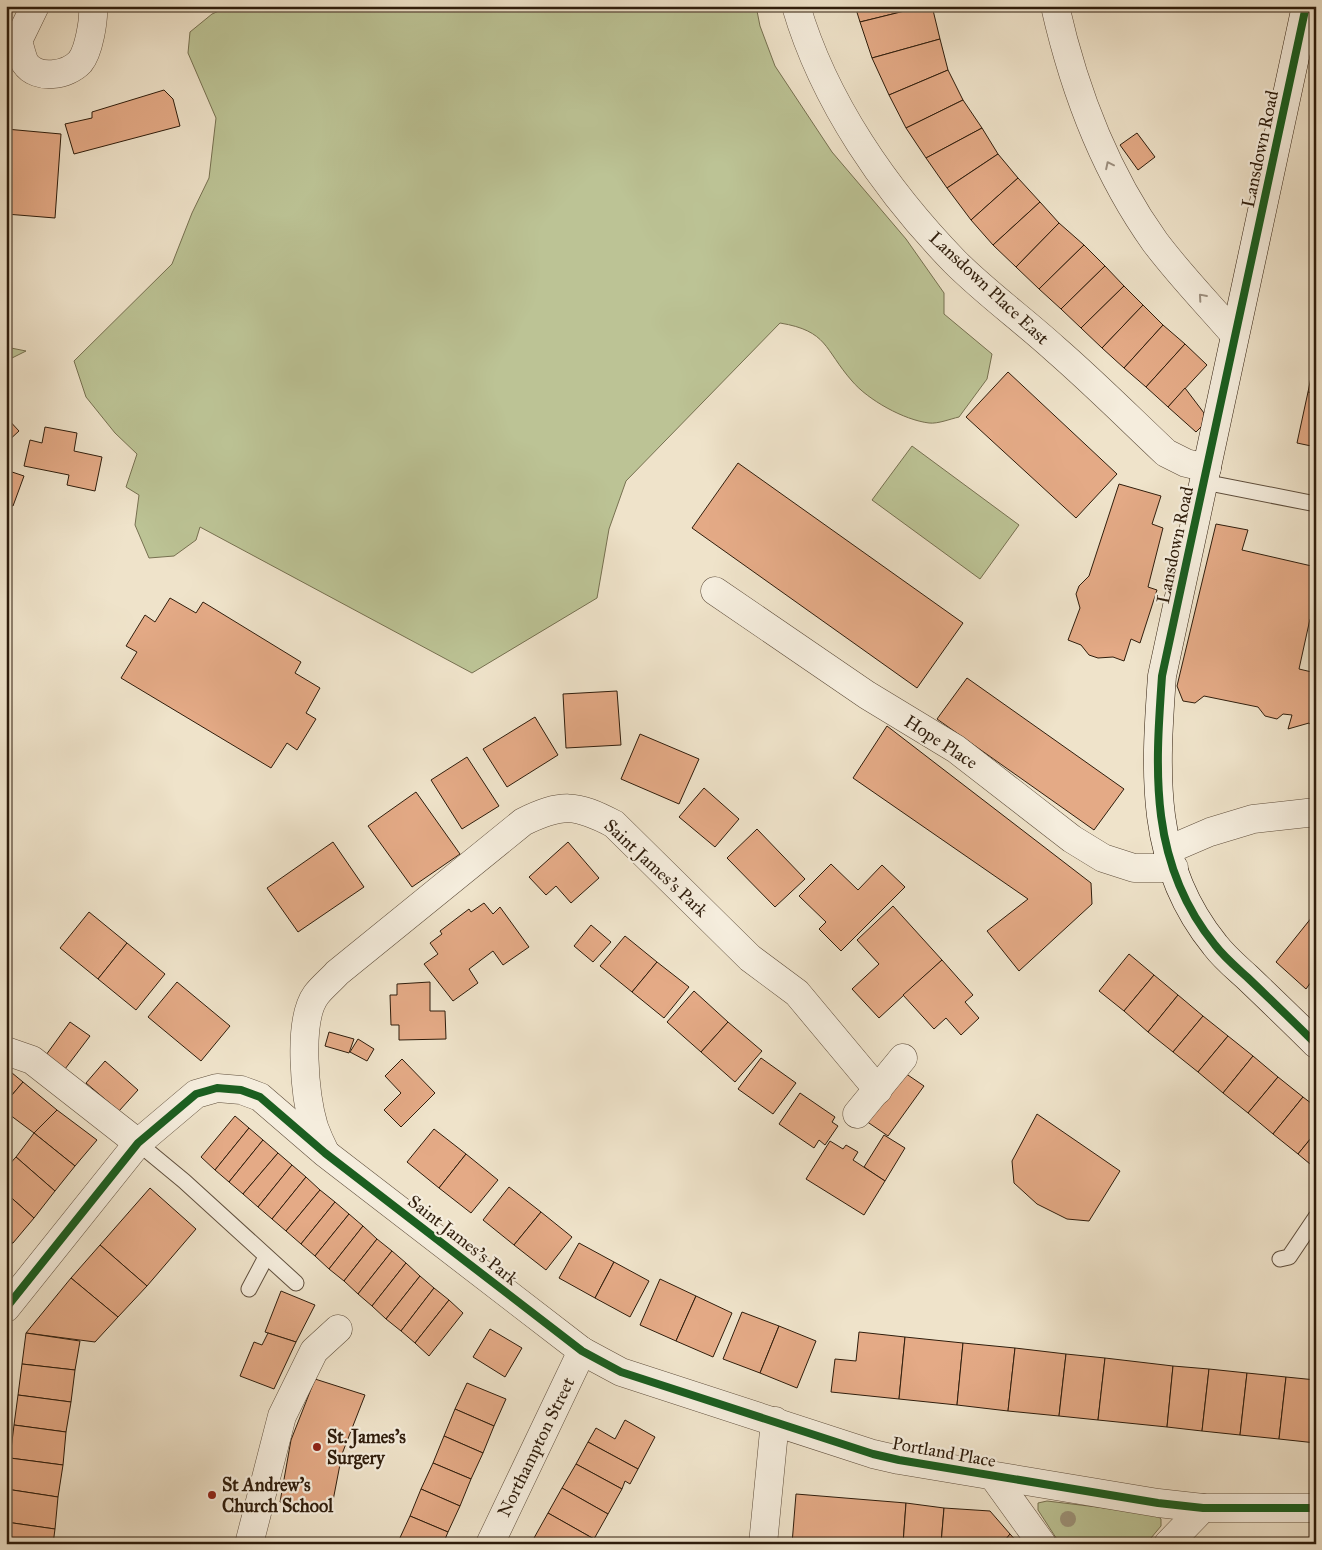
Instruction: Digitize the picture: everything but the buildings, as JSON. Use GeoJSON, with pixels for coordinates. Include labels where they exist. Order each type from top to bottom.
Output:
{"type":"FeatureCollection","features":[{"type":"Feature","properties":{"kind":"street"},"geometry":{"type":"LineString","coordinates":[[35,6],[18,41],[26,64],[39,73],[63,74],[81,61],[94,22],[93,6]]}},
{"type":"Feature","properties":{"kind":"street","name":"Lansdown Place East"},"geometry":{"type":"LineString","coordinates":[[796,6],[804,35],[836,100],[869,156],[910,213],[956,263],[1055,349],[1166,453],[1206,475]]}},
{"type":"Feature","properties":{"kind":"street"},"geometry":{"type":"LineString","coordinates":[[1055,6],[1064,47],[1081,99],[1110,167],[1155,242],[1234,334]]}},
{"type":"Feature","properties":{"kind":"street","name":"Lansdown Road"},"geometry":{"type":"LineString","coordinates":[[1306,6],[1162,676],[1157,782],[1159,814],[1171,859],[1194,917],[1216,947],[1316,1044]]}},
{"type":"Feature","properties":{"kind":"street","name":"Hope Place"},"geometry":{"type":"LineString","coordinates":[[716,591],[867,695],[956,749],[1072,839],[1096,853],[1134,868],[1171,859]]}},
{"type":"Feature","properties":{"kind":"street","name":"Saint James's Park"},"geometry":{"type":"LineString","coordinates":[[582,1351],[325,1153],[314,1128],[309,1105],[304,1044],[306,1021],[315,996],[337,972],[523,822],[543,812],[562,808],[588,811],[614,824],[750,958],[797,993],[878,1090]]}},
{"type":"Feature","properties":{"kind":"street"},"geometry":{"type":"LineString","coordinates":[[1171,859],[1210,832],[1253,819],[1316,812]]}},
{"type":"Feature","properties":{"kind":"street"},"geometry":{"type":"LineString","coordinates":[[6,1051],[32,1060],[138,1143]]}},
{"type":"Feature","properties":{"kind":"street"},"geometry":{"type":"LineString","coordinates":[[857,1114],[903,1058]]}},
{"type":"Feature","properties":{"kind":"street"},"geometry":{"type":"LineString","coordinates":[[6,1308],[138,1143],[196,1094],[217,1088],[241,1090],[260,1097],[325,1153]]}},
{"type":"Feature","properties":{"kind":"street"},"geometry":{"type":"LineString","coordinates":[[249,1544],[282,1416],[314,1351],[338,1329]]}},
{"type":"Feature","properties":{"kind":"street","name":"Portland Place"},"geometry":{"type":"LineString","coordinates":[[582,1351],[621,1372],[873,1454],[993,1476],[1203,1508],[1316,1508]]}},
{"type":"Feature","properties":{"kind":"street","name":"Northampton Street"},"geometry":{"type":"LineString","coordinates":[[490,1544],[582,1351]]}},
{"type":"Feature","properties":{"kind":"street"},"geometry":{"type":"LineString","coordinates":[[763,1544],[774,1421]]}},
{"type":"Feature","properties":{"kind":"street"},"geometry":{"type":"LineString","coordinates":[[993,1476],[1042,1544]]}},
{"type":"Feature","properties":{"kind":"street"},"geometry":{"type":"LineString","coordinates":[[1168,1544],[1203,1508]]}},
{"type":"Feature","properties":{"kind":"lane"},"geometry":{"type":"LineString","coordinates":[[1206,475],[1316,504]]}},
{"type":"Feature","properties":{"kind":"lane"},"geometry":{"type":"LineString","coordinates":[[138,1143],[184,1181],[296,1283]]}},
{"type":"Feature","properties":{"kind":"lane"},"geometry":{"type":"LineString","coordinates":[[1280,1259],[1289,1257],[1316,1217]]}},
{"type":"Feature","properties":{"kind":"lane"},"geometry":{"type":"LineString","coordinates":[[249,1289],[266,1257]]}},
{"type":"Feature","properties":{"kind":"green space"},"geometry":{"type":"Polygon","coordinates":[[[230,6],[756,6],[760,26],[775,66],[832,152],[906,239],[944,293],[944,314],[992,354],[987,379],[959,417],[936,423],[919,421],[887,408],[867,395],[852,381],[824,343],[816,336],[796,326],[780,323],[626,481],[609,529],[597,598],[472,673],[200,527],[196,540],[174,556],[149,558],[135,525],[139,495],[126,487],[137,454],[115,433],[86,397],[74,361],[172,264],[192,213],[209,178],[216,118],[188,53],[190,32],[212,14],[230,6]]]}},
{"type":"Feature","properties":{"kind":"green space"},"geometry":{"type":"Polygon","coordinates":[[[6,347],[26,351],[6,361],[6,347]]]}},
{"type":"Feature","properties":{"kind":"green space"},"geometry":{"type":"Polygon","coordinates":[[[912,446],[1019,525],[980,579],[872,500],[912,446]]]}},
{"type":"Feature","properties":{"kind":"green space"},"geometry":{"type":"Polygon","coordinates":[[[1047,1501],[1155,1514],[1161,1519],[1161,1526],[1146,1544],[1060,1544],[1038,1510],[1038,1503],[1047,1501]]]}},
{"type":"Feature","properties":{"kind":"cycle path"},"geometry":{"type":"LineString","coordinates":[[1306,6],[1162,676],[1158,782],[1167,850],[1178,882],[1193,914],[1222,954],[1316,1044]]}},
{"type":"Feature","properties":{"kind":"cycle path"},"geometry":{"type":"LineString","coordinates":[[6,1308],[138,1143],[196,1094],[217,1088],[241,1090],[260,1097],[325,1153],[582,1351],[621,1372],[873,1454],[899,1460],[1158,1503],[1203,1508],[1316,1508]]}},
{"type":"Feature","properties":{"kind":"place","name":"St. James's Surgery"},"geometry":{"type":"Point","coordinates":[317,1447]}},
{"type":"Feature","properties":{"kind":"place","name":"St Andrew's Church School"},"geometry":{"type":"Point","coordinates":[212,1495]}}]}
